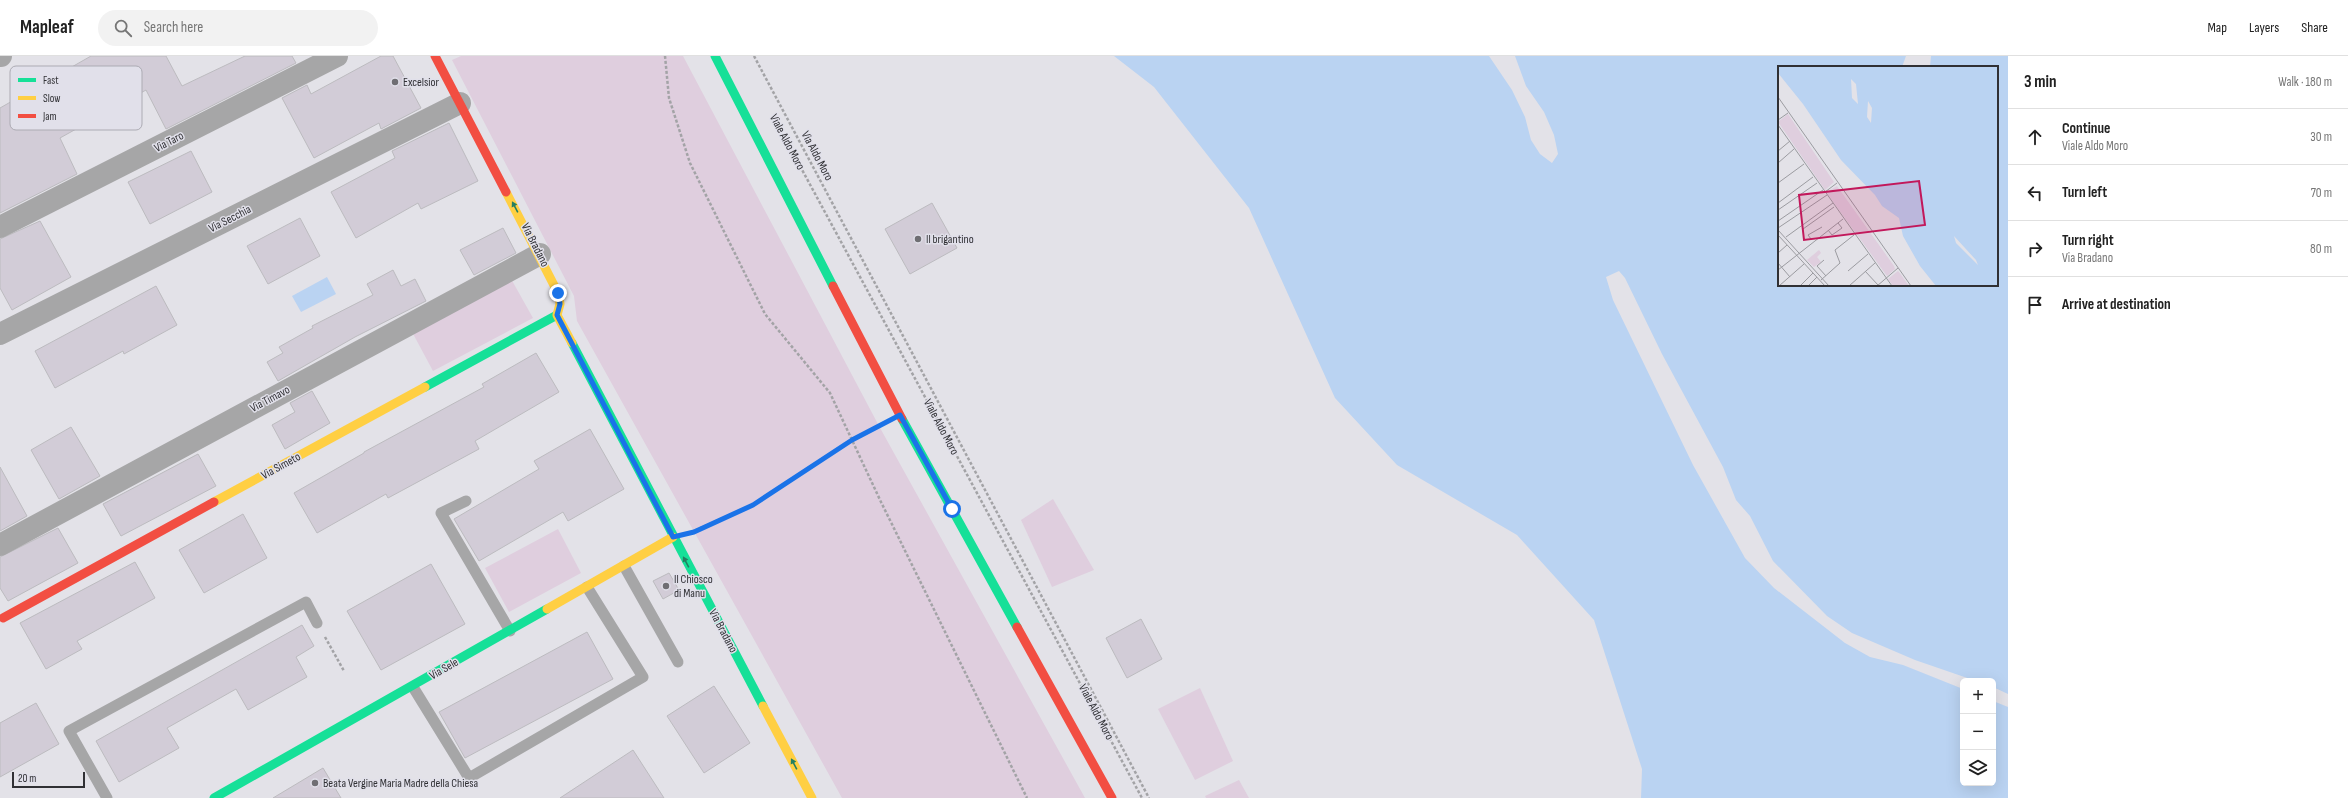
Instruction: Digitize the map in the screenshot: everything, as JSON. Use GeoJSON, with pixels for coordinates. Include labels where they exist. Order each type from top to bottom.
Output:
{"type":"FeatureCollection","features":[{"type":"Feature","properties":{"kind":"street","name":"Via Taro"},"geometry":{"type":"LineString","coordinates":[[0,227],[337,56]]}},
{"type":"Feature","properties":{"kind":"street","name":"Via Bradano"},"geometry":{"type":"LineString","coordinates":[[435,56],[540,254],[560,299],[557,315],[812,798]]}},
{"type":"Feature","properties":{"kind":"street","name":"Viale Aldo Moro"},"geometry":{"type":"LineString","coordinates":[[715,56],[900,415],[1112,798]]}},
{"type":"Feature","properties":{"kind":"street","name":"Via Secchia"},"geometry":{"type":"LineString","coordinates":[[0,334],[460,103]]}},
{"type":"Feature","properties":{"kind":"street","name":"Via Timavo"},"geometry":{"type":"LineString","coordinates":[[0,545],[540,254]]}},
{"type":"Feature","properties":{"kind":"street","name":"Via Simeto"},"geometry":{"type":"LineString","coordinates":[[4,618],[557,315]]}},
{"type":"Feature","properties":{"kind":"street","name":"Via Sele"},"geometry":{"type":"LineString","coordinates":[[214,798],[413,687],[673,537]]}},
{"type":"Feature","properties":{"kind":"lane"},"geometry":{"type":"LineString","coordinates":[[466,501],[441,513],[510,631]]}},
{"type":"Feature","properties":{"kind":"lane"},"geometry":{"type":"LineString","coordinates":[[624,566],[678,662]]}},
{"type":"Feature","properties":{"kind":"lane"},"geometry":{"type":"LineString","coordinates":[[413,687],[469,778],[643,677],[587,587]]}},
{"type":"Feature","properties":{"kind":"lane"},"geometry":{"type":"LineString","coordinates":[[107,798],[69,731],[306,602],[317,622]]}},
{"type":"Feature","properties":{"kind":"path"},"geometry":{"type":"LineString","coordinates":[[665,56],[669,98],[690,164],[765,314],[830,393],[1026,798]]}},
{"type":"Feature","properties":{"kind":"path","name":"Via Aldo Moro"},"geometry":{"type":"LineString","coordinates":[[754,56],[864,264]]}},
{"type":"Feature","properties":{"kind":"path","name":"Viale Aldo Moro"},"geometry":{"type":"LineString","coordinates":[[796,159],[1142,798]]}},
{"type":"Feature","properties":{"kind":"path","name":"Viale Aldo Moro"},"geometry":{"type":"LineString","coordinates":[[864,264],[1149,798]]}},
{"type":"Feature","properties":{"kind":"path"},"geometry":{"type":"LineString","coordinates":[[673,537],[694,532],[753,505],[852,440],[900,415]]}},
{"type":"Feature","properties":{"kind":"path"},"geometry":{"type":"LineString","coordinates":[[317,622],[344,671]]}},
{"type":"Feature","properties":{"kind":"shaded area"},"geometry":{"type":"Polygon","coordinates":[[[461,56],[683,56],[879,426],[1085,798],[842,798],[577,321],[574,296],[452,60],[461,56]]]}},
{"type":"Feature","properties":{"kind":"shaded area"},"geometry":{"type":"Polygon","coordinates":[[[510,277],[533,318],[433,371],[411,330],[510,277]]]}},
{"type":"Feature","properties":{"kind":"shaded area"},"geometry":{"type":"Polygon","coordinates":[[[1053,499],[1094,570],[1052,587],[1021,520],[1053,499]]]}},
{"type":"Feature","properties":{"kind":"shaded area"},"geometry":{"type":"Polygon","coordinates":[[[558,529],[581,573],[509,612],[485,568],[558,529]]]}},
{"type":"Feature","properties":{"kind":"shaded area"},"geometry":{"type":"Polygon","coordinates":[[[1200,688],[1233,761],[1195,780],[1158,709],[1200,688]]]}},
{"type":"Feature","properties":{"kind":"shaded area"},"geometry":{"type":"Polygon","coordinates":[[[1239,780],[1249,798],[1206,798],[1205,796],[1239,780]]]}},
{"type":"Feature","properties":{"kind":"water"},"geometry":{"type":"Polygon","coordinates":[[[1114,56],[2008,56],[2008,798],[1641,798],[1642,769],[1594,620],[1517,535],[1397,465],[1335,398],[1249,208],[1154,87],[1114,56]]]}},
{"type":"Feature","properties":{"kind":"water"},"geometry":{"type":"Polygon","coordinates":[[[327,277],[336,294],[301,312],[292,296],[327,277]]]}},
{"type":"Feature","properties":{"kind":"pier"},"geometry":{"type":"Polygon","coordinates":[[[1489,56],[1515,56],[1526,86],[1544,112],[1554,135],[1558,154],[1552,163],[1540,154],[1531,140],[1525,117],[1512,90],[1489,56]]]}},
{"type":"Feature","properties":{"kind":"pier"},"geometry":{"type":"Polygon","coordinates":[[[1906,56],[1931,56],[1930,66],[1902,66],[1906,56]]]}},
{"type":"Feature","properties":{"kind":"pier"},"geometry":{"type":"Polygon","coordinates":[[[1619,271],[1625,278],[1662,354],[1723,467],[1736,500],[1750,516],[1773,561],[1827,616],[1852,633],[1915,660],[1967,678],[1960,678],[1960,688],[1903,665],[1870,657],[1845,643],[1774,588],[1745,558],[1693,465],[1613,300],[1606,277],[1619,271]]]}},
{"type":"Feature","properties":{"kind":"pier"},"geometry":{"type":"Polygon","coordinates":[[[1996,688],[2008,694],[2008,707],[1996,702],[1996,688]]]}},
{"type":"Feature","properties":{"kind":"building"},"geometry":{"type":"Polygon","coordinates":[[[91,56],[166,56],[182,86],[245,56],[292,56],[296,63],[166,129],[146,90],[142,92],[142,66],[74,66],[91,56]]]}},
{"type":"Feature","properties":{"kind":"building"},"geometry":{"type":"Polygon","coordinates":[[[381,56],[393,56],[421,108],[381,129],[379,123],[314,158],[282,98],[307,85],[311,94],[381,56]]]}},
{"type":"Feature","properties":{"kind":"building"},"geometry":{"type":"Polygon","coordinates":[[[10,102],[10,130],[74,130],[60,138],[77,174],[0,213],[0,108],[10,102]]]}},
{"type":"Feature","properties":{"kind":"building"},"geometry":{"type":"Polygon","coordinates":[[[449,123],[478,181],[421,209],[418,203],[356,238],[331,192],[395,158],[392,151],[449,123]]]}},
{"type":"Feature","properties":{"kind":"building"},"geometry":{"type":"Polygon","coordinates":[[[191,151],[212,192],[150,224],[128,182],[191,151]]]}},
{"type":"Feature","properties":{"kind":"building"},"geometry":{"type":"Polygon","coordinates":[[[932,203],[957,248],[910,274],[885,229],[932,203]]]}},
{"type":"Feature","properties":{"kind":"building"},"geometry":{"type":"Polygon","coordinates":[[[300,218],[320,256],[268,284],[247,246],[300,218]]]}},
{"type":"Feature","properties":{"kind":"building"},"geometry":{"type":"Polygon","coordinates":[[[40,221],[71,277],[12,310],[0,288],[0,239],[40,221]]]}},
{"type":"Feature","properties":{"kind":"building"},"geometry":{"type":"Polygon","coordinates":[[[503,228],[516,253],[474,275],[460,250],[503,228]]]}},
{"type":"Feature","properties":{"kind":"building"},"geometry":{"type":"Polygon","coordinates":[[[393,270],[401,286],[415,279],[426,301],[355,337],[278,381],[267,362],[283,353],[279,347],[313,328],[312,326],[373,295],[367,284],[393,270]]]}},
{"type":"Feature","properties":{"kind":"building"},"geometry":{"type":"Polygon","coordinates":[[[156,286],[177,325],[124,354],[123,351],[55,388],[35,351],[156,286]]]}},
{"type":"Feature","properties":{"kind":"building"},"geometry":{"type":"Polygon","coordinates":[[[536,353],[559,392],[475,441],[479,449],[388,498],[386,494],[317,533],[294,493],[364,452],[484,387],[482,384],[536,353]]]}},
{"type":"Feature","properties":{"kind":"building"},"geometry":{"type":"Polygon","coordinates":[[[312,391],[330,423],[285,449],[272,425],[295,412],[290,403],[312,391]]]}},
{"type":"Feature","properties":{"kind":"building"},"geometry":{"type":"Polygon","coordinates":[[[71,427],[100,476],[59,499],[31,450],[71,427]]]}},
{"type":"Feature","properties":{"kind":"building"},"geometry":{"type":"Polygon","coordinates":[[[590,429],[624,489],[568,521],[563,512],[479,561],[454,519],[539,469],[534,461],[590,429]]]}},
{"type":"Feature","properties":{"kind":"building"},"geometry":{"type":"Polygon","coordinates":[[[198,454],[216,486],[121,536],[103,504],[198,454]]]}},
{"type":"Feature","properties":{"kind":"building"},"geometry":{"type":"Polygon","coordinates":[[[0,467],[27,516],[0,531],[0,467]]]}},
{"type":"Feature","properties":{"kind":"building"},"geometry":{"type":"Polygon","coordinates":[[[243,514],[267,558],[204,593],[179,550],[243,514]]]}},
{"type":"Feature","properties":{"kind":"building"},"geometry":{"type":"Polygon","coordinates":[[[58,528],[78,563],[8,601],[0,588],[0,557],[58,528]]]}},
{"type":"Feature","properties":{"kind":"building"},"geometry":{"type":"Polygon","coordinates":[[[135,562],[155,598],[77,641],[82,649],[46,669],[20,623],[135,562]]]}},
{"type":"Feature","properties":{"kind":"building"},"geometry":{"type":"Polygon","coordinates":[[[431,564],[465,624],[381,670],[347,611],[431,564]]]}},
{"type":"Feature","properties":{"kind":"building","name":"Il Chiosco di Manu"},"geometry":{"type":"Polygon","coordinates":[[[669,573],[679,590],[663,599],[653,581],[669,573]]]}},
{"type":"Feature","properties":{"kind":"building"},"geometry":{"type":"Polygon","coordinates":[[[1141,619],[1162,659],[1127,678],[1106,638],[1141,619]]]}},
{"type":"Feature","properties":{"kind":"building"},"geometry":{"type":"Polygon","coordinates":[[[302,625],[314,646],[296,657],[307,677],[248,710],[236,689],[167,728],[179,748],[119,782],[96,741],[302,625]]]}},
{"type":"Feature","properties":{"kind":"building"},"geometry":{"type":"Polygon","coordinates":[[[587,632],[613,679],[465,758],[439,712],[587,632]]]}},
{"type":"Feature","properties":{"kind":"building"},"geometry":{"type":"Polygon","coordinates":[[[714,686],[750,743],[704,773],[667,716],[714,686]]]}},
{"type":"Feature","properties":{"kind":"building"},"geometry":{"type":"Polygon","coordinates":[[[36,703],[59,744],[0,777],[0,723],[36,703]]]}},
{"type":"Feature","properties":{"kind":"building"},"geometry":{"type":"Polygon","coordinates":[[[633,750],[664,798],[560,798],[633,750]]]}},
{"type":"Feature","properties":{"kind":"building","name":"Beata Vergine Maria Madre della Chiesa"},"geometry":{"type":"Polygon","coordinates":[[[323,768],[341,798],[273,798],[323,768]]]}},
{"type":"Feature","properties":{"kind":"traffic: fast"},"geometry":{"type":"LineString","coordinates":[[715,56],[833,286]]}},
{"type":"Feature","properties":{"kind":"traffic: fast"},"geometry":{"type":"LineString","coordinates":[[425,387],[557,315]]}},
{"type":"Feature","properties":{"kind":"traffic: fast"},"geometry":{"type":"LineString","coordinates":[[572,343],[763,706]]}},
{"type":"Feature","properties":{"kind":"traffic: fast"},"geometry":{"type":"LineString","coordinates":[[902,419],[1017,627]]}},
{"type":"Feature","properties":{"kind":"traffic: fast"},"geometry":{"type":"LineString","coordinates":[[214,798],[547,609]]}},
{"type":"Feature","properties":{"kind":"traffic: slow"},"geometry":{"type":"LineString","coordinates":[[506,192],[558,293],[560,304],[557,315],[572,343]]}},
{"type":"Feature","properties":{"kind":"traffic: slow"},"geometry":{"type":"LineString","coordinates":[[214,502],[425,387]]}},
{"type":"Feature","properties":{"kind":"traffic: slow"},"geometry":{"type":"LineString","coordinates":[[547,609],[673,537]]}},
{"type":"Feature","properties":{"kind":"traffic: slow"},"geometry":{"type":"LineString","coordinates":[[763,706],[812,798]]}},
{"type":"Feature","properties":{"kind":"traffic: jam"},"geometry":{"type":"LineString","coordinates":[[435,56],[506,192]]}},
{"type":"Feature","properties":{"kind":"traffic: jam"},"geometry":{"type":"LineString","coordinates":[[833,286],[902,419]]}},
{"type":"Feature","properties":{"kind":"traffic: jam"},"geometry":{"type":"LineString","coordinates":[[3,618],[214,502]]}},
{"type":"Feature","properties":{"kind":"traffic: jam"},"geometry":{"type":"LineString","coordinates":[[1017,627],[1112,798]]}},
{"type":"Feature","properties":{"kind":"place","name":"Excelsior"},"geometry":{"type":"Point","coordinates":[395,82]}},
{"type":"Feature","properties":{"kind":"place","name":"Il brigantino"},"geometry":{"type":"Point","coordinates":[918,239]}},
{"type":"Feature","properties":{"kind":"place","name":"Il Chiosco di Manu"},"geometry":{"type":"Point","coordinates":[666,586]}},
{"type":"Feature","properties":{"kind":"place","name":"Beata Vergine Maria Madre della Chiesa"},"geometry":{"type":"Point","coordinates":[315,783]}},
{"type":"Feature","properties":{"kind":"route"},"geometry":{"type":"LineString","coordinates":[[558,293],[560,304],[557,315],[673,537],[694,532],[753,505],[852,440],[900,415],[952,509]]}}]}
